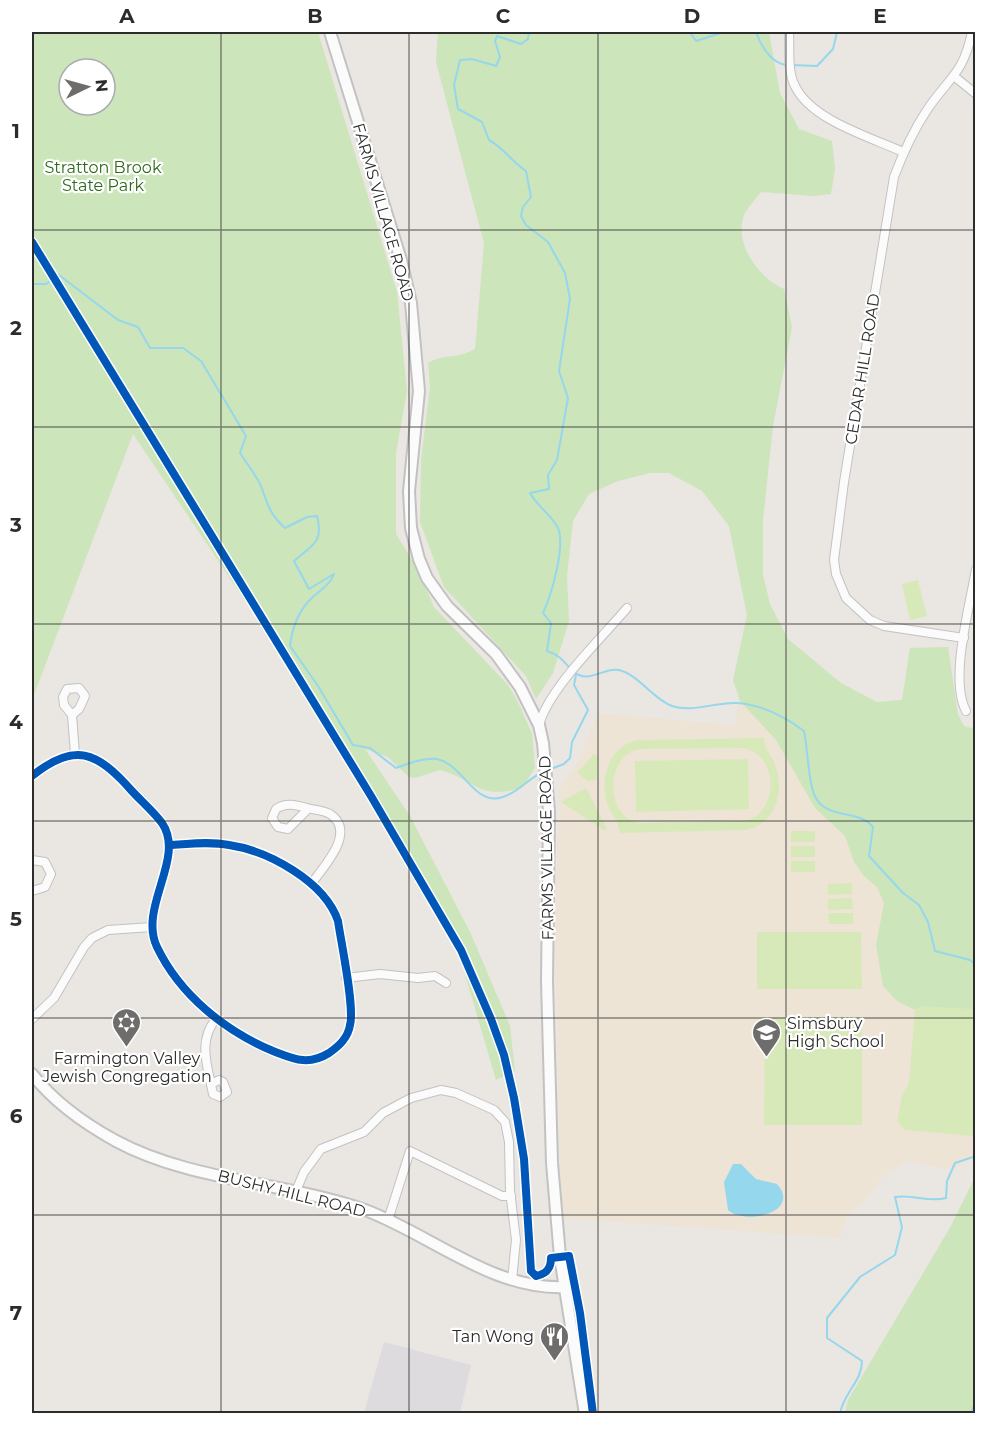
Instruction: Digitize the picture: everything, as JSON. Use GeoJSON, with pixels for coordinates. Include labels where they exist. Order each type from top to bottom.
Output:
{"type":"FeatureCollection","features":[{"type":"Feature","properties":{"kind":"main road","name":"FARMS VILLAGE ROAD"},"geometry":{"type":"LineString","coordinates":[[330,32],[401,260],[411,303],[419,391],[409,501],[411,528],[419,559],[427,578],[447,606],[496,654],[511,674],[539,725],[547,772],[547,981],[552,1163],[566,1287],[585,1413]]}},
{"type":"Feature","properties":{"kind":"main road","name":"BUSHY HILL ROAD"},"geometry":{"type":"LineString","coordinates":[[32,1074],[73,1114],[116,1141],[148,1156],[349,1205],[388,1220],[512,1280],[551,1288],[566,1287]]}},
{"type":"Feature","properties":{"kind":"street"},"geometry":{"type":"LineString","coordinates":[[789,32],[794,85],[811,108],[903,152]]}},
{"type":"Feature","properties":{"kind":"street","name":"CEDAR HILL ROAD"},"geometry":{"type":"LineString","coordinates":[[964,638],[884,626],[870,620],[846,598],[836,574],[834,560],[844,482],[888,205],[903,152],[929,107],[955,77],[968,51],[972,32]]}},
{"type":"Feature","properties":{"kind":"street"},"geometry":{"type":"LineString","coordinates":[[955,77],[975,94]]}},
{"type":"Feature","properties":{"kind":"street"},"geometry":{"type":"LineString","coordinates":[[966,711],[959,693],[964,638],[975,569]]}},
{"type":"Feature","properties":{"kind":"street"},"geometry":{"type":"LineString","coordinates":[[539,725],[543,710],[627,608]]}},
{"type":"Feature","properties":{"kind":"street"},"geometry":{"type":"LineString","coordinates":[[72,715],[75,754]]}},
{"type":"Feature","properties":{"kind":"street"},"geometry":{"type":"LineString","coordinates":[[32,776],[51,761],[75,754],[95,758],[112,769],[163,825],[169,845],[152,927],[157,947],[171,971],[216,1019],[248,1040],[299,1062],[311,1061],[338,1047],[345,1039],[351,1024],[346,978],[334,910],[312,883],[268,858],[240,847],[214,843],[169,845]]}},
{"type":"Feature","properties":{"kind":"street"},"geometry":{"type":"LineString","coordinates":[[308,809],[291,827],[282,828],[274,824],[272,813],[282,805],[308,809],[332,816],[340,830],[333,854],[312,883]]}},
{"type":"Feature","properties":{"kind":"street"},"geometry":{"type":"LineString","coordinates":[[32,860],[45,862],[51,874],[45,887],[32,891]]}},
{"type":"Feature","properties":{"kind":"street"},"geometry":{"type":"LineString","coordinates":[[32,1019],[54,998],[92,938],[108,930],[152,927]]}},
{"type":"Feature","properties":{"kind":"street"},"geometry":{"type":"LineString","coordinates":[[346,978],[380,974],[418,978],[435,976],[446,983]]}},
{"type":"Feature","properties":{"kind":"street"},"geometry":{"type":"LineString","coordinates":[[211,1084],[204,1045],[216,1019]]}},
{"type":"Feature","properties":{"kind":"street"},"geometry":{"type":"LineString","coordinates":[[296,1191],[304,1172],[321,1149],[364,1132],[383,1113],[411,1098],[441,1090],[456,1093],[503,1117],[509,1142],[511,1196],[516,1240],[512,1280]]}},
{"type":"Feature","properties":{"kind":"street"},"geometry":{"type":"LineString","coordinates":[[388,1220],[410,1151],[502,1196],[511,1196]]}},
{"type":"Feature","properties":{"kind":"shaded area","name":"Simsbury High School"},"geometry":{"type":"Polygon","coordinates":[[[741,686],[975,958],[975,1156],[951,1170],[909,1161],[885,1174],[861,1205],[849,1212],[840,1238],[561,1218],[555,936],[558,824],[561,823],[558,790],[578,763],[598,713],[735,725],[741,686]]]}},
{"type":"Feature","properties":{"kind":"shaded area"},"geometry":{"type":"Polygon","coordinates":[[[384,1342],[471,1365],[460,1413],[364,1413],[384,1342]]]}},
{"type":"Feature","properties":{"kind":"green space","name":"Stratton Brook State Park"},"geometry":{"type":"Polygon","coordinates":[[[32,32],[318,32],[397,292],[407,391],[396,453],[396,534],[418,570],[434,607],[508,685],[532,734],[535,768],[522,788],[495,792],[478,788],[453,774],[440,770],[415,778],[409,777],[388,757],[365,749],[410,816],[471,934],[510,1026],[515,1071],[496,1080],[455,940],[442,913],[293,672],[133,434],[32,700],[32,32]]]}},
{"type":"Feature","properties":{"kind":"green space"},"geometry":{"type":"Polygon","coordinates":[[[438,32],[769,32],[780,93],[799,129],[832,141],[835,169],[831,194],[814,196],[761,192],[745,212],[742,226],[745,249],[751,259],[766,277],[784,289],[792,327],[773,426],[763,520],[763,575],[770,604],[788,639],[841,683],[877,702],[902,700],[910,648],[948,647],[958,715],[964,726],[975,729],[975,1012],[931,1007],[915,1010],[897,1001],[883,986],[876,945],[884,903],[877,887],[864,876],[854,862],[845,836],[815,808],[776,740],[740,701],[733,680],[747,615],[729,526],[702,491],[669,473],[650,473],[618,481],[589,494],[573,521],[567,576],[569,621],[553,673],[536,699],[526,676],[444,587],[420,522],[421,461],[430,387],[428,363],[475,349],[484,243],[436,62],[438,32]]]}},
{"type":"Feature","properties":{"kind":"green space"},"geometry":{"type":"Polygon","coordinates":[[[918,580],[927,616],[910,620],[902,584],[918,580]]]}},
{"type":"Feature","properties":{"kind":"green space"},"geometry":{"type":"Polygon","coordinates":[[[764,738],[778,778],[778,798],[775,807],[763,822],[745,830],[620,833],[607,803],[606,773],[614,755],[621,748],[639,740],[764,738]],[[742,748],[641,749],[629,753],[620,762],[615,774],[613,786],[615,799],[620,810],[629,819],[641,823],[742,821],[754,817],[769,797],[770,784],[769,772],[754,752],[742,748]]]}},
{"type":"Feature","properties":{"kind":"green space"},"geometry":{"type":"Polygon","coordinates":[[[594,754],[599,757],[597,777],[596,780],[588,781],[577,773],[594,754]]]}},
{"type":"Feature","properties":{"kind":"green space"},"geometry":{"type":"Polygon","coordinates":[[[748,759],[749,809],[636,812],[635,761],[748,759]]]}},
{"type":"Feature","properties":{"kind":"green space"},"geometry":{"type":"Polygon","coordinates":[[[586,788],[607,829],[605,831],[561,802],[586,788]]]}},
{"type":"Feature","properties":{"kind":"green space"},"geometry":{"type":"Polygon","coordinates":[[[791,831],[815,831],[815,842],[791,842],[791,831]]]}},
{"type":"Feature","properties":{"kind":"green space"},"geometry":{"type":"Polygon","coordinates":[[[791,846],[815,846],[815,857],[791,857],[791,846]]]}},
{"type":"Feature","properties":{"kind":"green space"},"geometry":{"type":"Polygon","coordinates":[[[791,861],[815,861],[815,872],[791,872],[791,861]]]}},
{"type":"Feature","properties":{"kind":"green space"},"geometry":{"type":"Polygon","coordinates":[[[852,883],[852,894],[828,895],[828,884],[852,883]]]}},
{"type":"Feature","properties":{"kind":"green space"},"geometry":{"type":"Polygon","coordinates":[[[852,898],[853,909],[828,910],[828,899],[852,898]]]}},
{"type":"Feature","properties":{"kind":"green space"},"geometry":{"type":"Polygon","coordinates":[[[828,913],[853,913],[853,924],[829,924],[828,913]]]}},
{"type":"Feature","properties":{"kind":"green space"},"geometry":{"type":"Polygon","coordinates":[[[757,932],[861,932],[862,989],[757,989],[757,932]]]}},
{"type":"Feature","properties":{"kind":"green space"},"geometry":{"type":"Polygon","coordinates":[[[921,1006],[975,1009],[975,1136],[905,1130],[897,1122],[902,1095],[909,1083],[915,1010],[921,1006]]]}},
{"type":"Feature","properties":{"kind":"green space"},"geometry":{"type":"Polygon","coordinates":[[[862,1017],[862,1125],[764,1125],[765,1018],[862,1017]]]}},
{"type":"Feature","properties":{"kind":"green space"},"geometry":{"type":"Polygon","coordinates":[[[975,1177],[975,1413],[845,1413],[848,1400],[951,1226],[975,1177]]]}},
{"type":"Feature","properties":{"kind":"water"},"geometry":{"type":"Polygon","coordinates":[[[733,1164],[741,1164],[756,1179],[777,1184],[783,1194],[782,1202],[777,1209],[769,1214],[747,1217],[736,1215],[728,1210],[724,1182],[733,1164]]]}},
{"type":"Feature","properties":{"kind":"waterway"},"geometry":{"type":"LineString","coordinates":[[529,32],[528,39],[521,44],[497,36],[495,41],[500,57],[496,66],[472,59],[460,60],[454,85],[458,109],[482,122],[489,140],[526,171],[531,197],[523,207],[521,216],[526,225],[548,242],[565,273],[570,299],[559,371],[568,398],[557,460],[548,475],[549,489],[530,493],[557,526],[560,534],[557,570],[543,613],[551,623],[547,651],[579,675],[588,676],[609,670],[626,673],[672,706],[696,708],[728,703],[745,704],[772,712],[804,731],[810,777],[817,800],[829,810],[861,818],[873,827],[869,856],[903,893],[919,905],[928,922],[935,951],[970,960],[976,965]]}},
{"type":"Feature","properties":{"kind":"waterway"},"geometry":{"type":"LineString","coordinates":[[690,32],[696,41],[724,32]]}},
{"type":"Feature","properties":{"kind":"waterway"},"geometry":{"type":"LineString","coordinates":[[756,32],[771,57],[787,65]]}},
{"type":"Feature","properties":{"kind":"waterway"},"geometry":{"type":"LineString","coordinates":[[792,65],[817,66],[833,49],[837,32]]}},
{"type":"Feature","properties":{"kind":"waterway"},"geometry":{"type":"LineString","coordinates":[[32,284],[46,284],[59,275],[118,320],[138,327],[150,348],[183,348],[201,361],[246,436],[240,453],[259,482],[276,518],[285,528],[307,517],[317,516],[318,538],[294,561],[309,589],[334,574],[300,612],[293,628],[290,646],[318,686],[353,745],[370,748],[396,768],[427,759],[446,762],[476,791],[493,798],[508,795],[543,772]]}},
{"type":"Feature","properties":{"kind":"waterway"},"geometry":{"type":"LineString","coordinates":[[548,770],[564,764],[570,758],[572,742],[588,710],[574,685],[576,675]]}},
{"type":"Feature","properties":{"kind":"waterway"},"geometry":{"type":"LineString","coordinates":[[840,1414],[859,1375],[862,1361],[827,1338],[827,1318],[860,1277],[895,1255],[902,1227],[895,1197],[933,1200],[946,1198],[947,1181],[955,1163],[976,1156]]}},
{"type":"Feature","properties":{"kind":"waterway"},"geometry":{"type":"LineString","coordinates":[[971,1414],[976,1399]]}},
{"type":"Feature","properties":{"kind":"cycle path"},"geometry":{"type":"LineString","coordinates":[[32,242],[371,796],[461,950],[504,1055],[514,1098],[524,1159],[531,1271],[536,1276],[540,1275],[549,1268],[551,1258],[569,1256],[580,1313],[593,1414]]}},
{"type":"Feature","properties":{"kind":"cycle path"},"geometry":{"type":"LineString","coordinates":[[32,776],[60,758],[73,755],[96,759],[119,777],[162,823],[168,837],[169,852],[153,916],[153,932],[157,947],[178,981],[206,1010],[255,1043],[294,1059],[314,1059],[336,1048],[349,1030],[351,1005],[338,921],[321,894],[308,881],[278,861],[245,848],[214,843],[169,845]]}},
{"type":"Feature","properties":{"kind":"place","name":"Farmington Valley Jewish Congregation"},"geometry":{"type":"Point","coordinates":[127,1048]}},
{"type":"Feature","properties":{"kind":"place","name":"Simsbury High School"},"geometry":{"type":"Point","coordinates":[766,1058]}},
{"type":"Feature","properties":{"kind":"place","name":"Tan Wong"},"geometry":{"type":"Point","coordinates":[555,1362]}}]}
